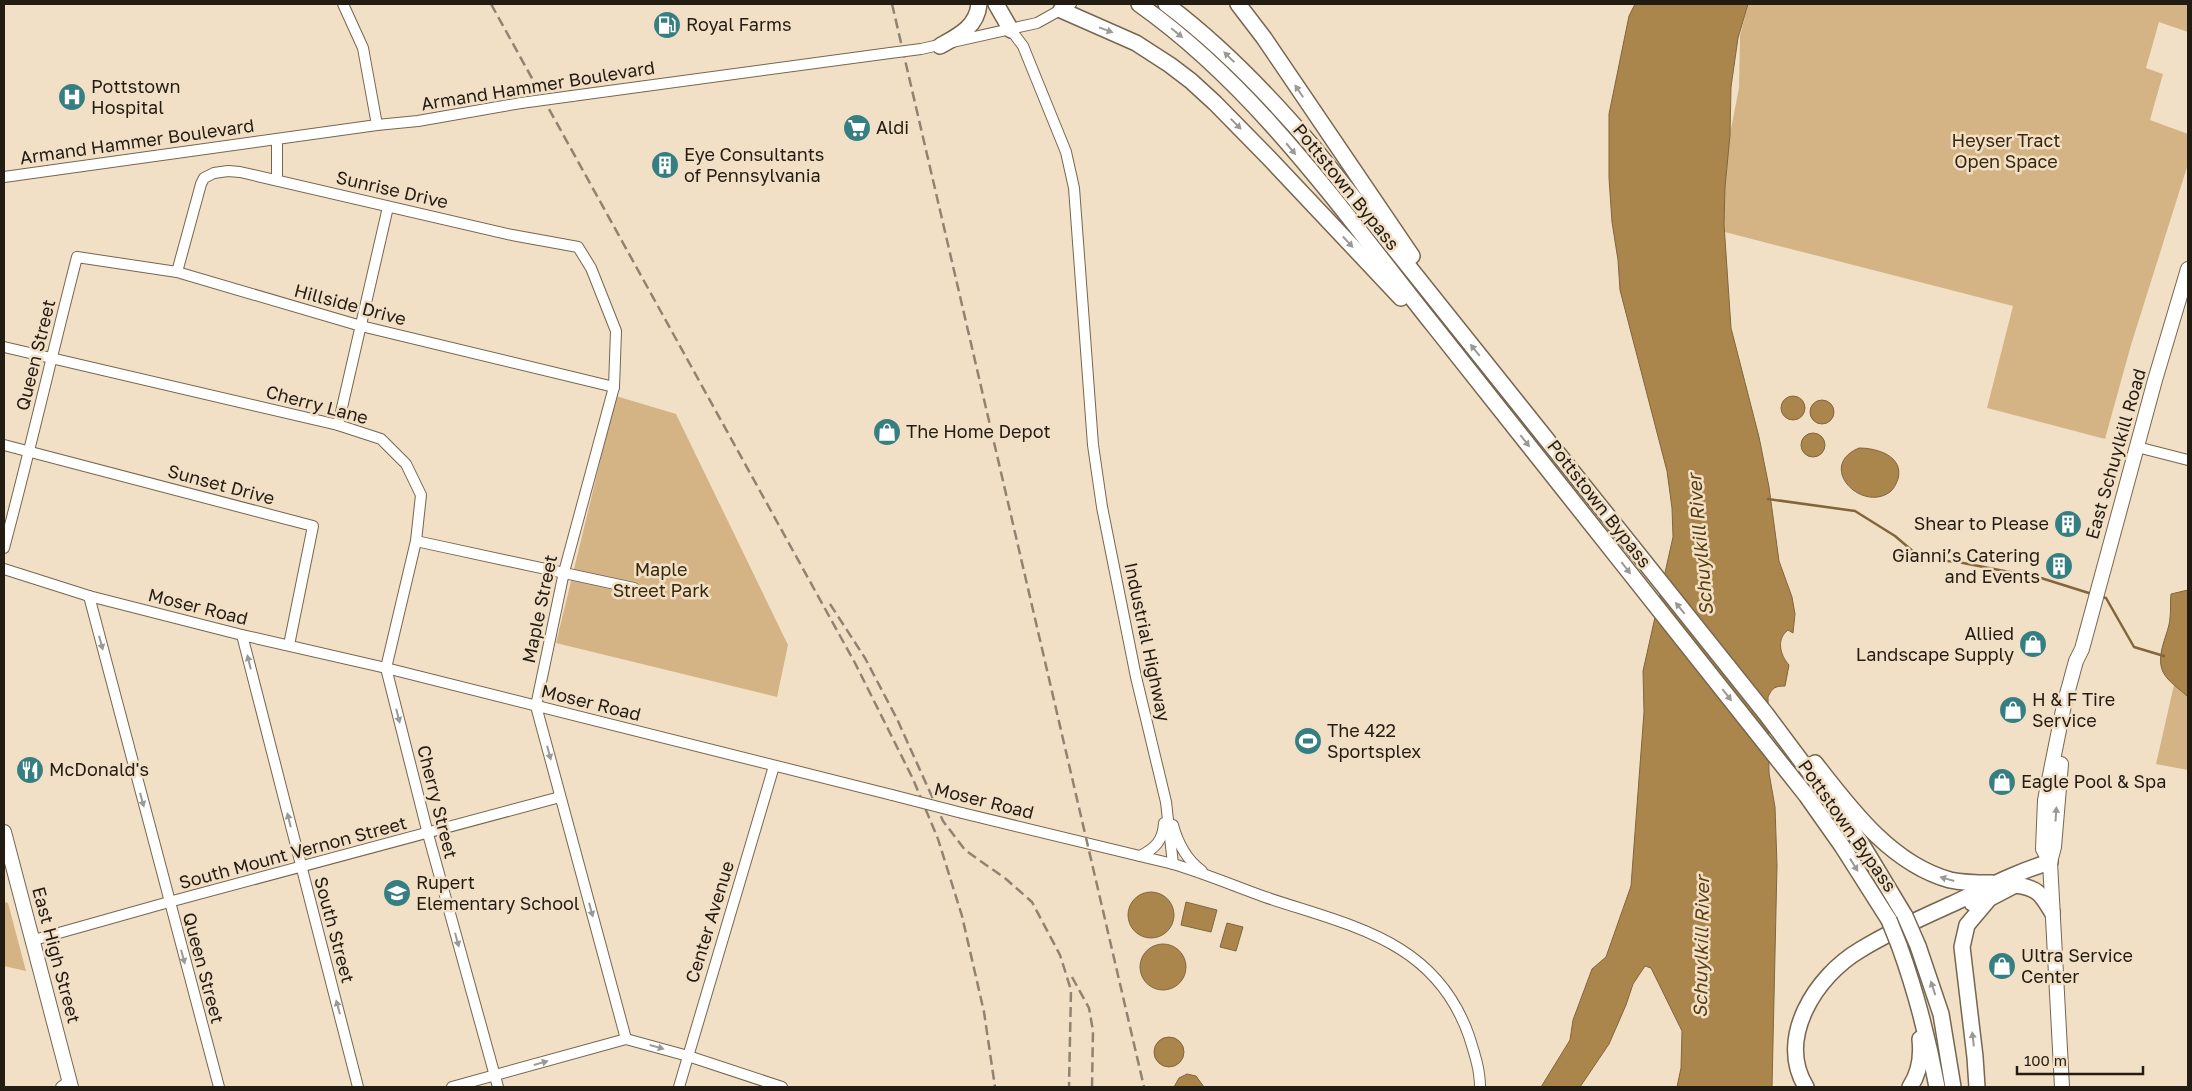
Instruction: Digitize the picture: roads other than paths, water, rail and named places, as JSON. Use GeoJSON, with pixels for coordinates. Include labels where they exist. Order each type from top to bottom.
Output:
{"type":"FeatureCollection","features":[{"type":"Feature","properties":{"kind":"highway"},"geometry":{"type":"LineString","coordinates":[[940,46],[973,24],[978,14],[979,4]]}},
{"type":"Feature","properties":{"kind":"highway"},"geometry":{"type":"LineString","coordinates":[[996,4],[1011,30]]}},
{"type":"Feature","properties":{"kind":"highway","name":"Pottstown Bypass"},"geometry":{"type":"LineString","coordinates":[[1138,4],[1195,48],[1258,111],[1323,187],[1806,795],[1842,846],[1888,920],[1915,990],[1927,1033],[1937,1087]]}},
{"type":"Feature","properties":{"kind":"highway","name":"Pottstown Bypass"},"geometry":{"type":"LineString","coordinates":[[1166,4],[1222,50],[1278,106],[1766,714],[1810,765],[1906,916],[1941,1014],[1953,1087]]}},
{"type":"Feature","properties":{"kind":"highway"},"geometry":{"type":"LineString","coordinates":[[1238,4],[1264,38],[1412,256],[1452,321]]}},
{"type":"Feature","properties":{"kind":"highway"},"geometry":{"type":"LineString","coordinates":[[1066,7],[1152,52],[1215,103],[1426,324],[1495,403]]}},
{"type":"Feature","properties":{"kind":"highway"},"geometry":{"type":"LineString","coordinates":[[1810,765],[1859,817],[1904,856],[1922,868],[1944,878],[1994,890]]}},
{"type":"Feature","properties":{"kind":"highway"},"geometry":{"type":"LineString","coordinates":[[1806,1087],[1796,1064],[1795,1039],[1799,1024],[1808,1006],[1832,973],[1860,950],[1994,890],[2016,885],[2050,862]]}},
{"type":"Feature","properties":{"kind":"highway"},"geometry":{"type":"LineString","coordinates":[[1815,1087],[1803,1061],[1802,1047],[1805,1030],[1818,1004],[1840,976],[1873,951],[1980,899],[2027,869],[2050,862]]}},
{"type":"Feature","properties":{"kind":"highway"},"geometry":{"type":"LineString","coordinates":[[2016,885],[2033,888],[2052,912]]}},
{"type":"Feature","properties":{"kind":"highway"},"geometry":{"type":"LineString","coordinates":[[1977,1087],[1962,946],[1964,932],[1971,918],[1994,890]]}},
{"type":"Feature","properties":{"kind":"highway"},"geometry":{"type":"LineString","coordinates":[[1899,945],[1921,1050],[1917,1074],[1910,1087]]}},
{"type":"Feature","properties":{"kind":"main road","name":"East Schuylkill Road"},"geometry":{"type":"LineString","coordinates":[[2062,1087],[2050,862],[2043,849],[2045,800],[2064,705],[2076,661],[2082,649],[2188,269]]}},
{"type":"Feature","properties":{"kind":"main road","name":"East High Street"},"geometry":{"type":"LineString","coordinates":[[4,832],[34,940],[67,1085]]}},
{"type":"Feature","properties":{"kind":"street"},"geometry":{"type":"LineString","coordinates":[[343,4],[363,48],[377,125]]}},
{"type":"Feature","properties":{"kind":"street","name":"Armand Hammer Boulevard"},"geometry":{"type":"LineString","coordinates":[[4,176],[377,125],[428,120],[521,103],[940,46],[1038,23],[1066,7]]}},
{"type":"Feature","properties":{"kind":"street","name":"Industrial Highway"},"geometry":{"type":"LineString","coordinates":[[1011,30],[1023,46],[1063,145],[1074,188],[1093,445],[1100,493],[1136,677],[1166,802],[1172,864]]}},
{"type":"Feature","properties":{"kind":"street"},"geometry":{"type":"LineString","coordinates":[[277,139],[277,179]]}},
{"type":"Feature","properties":{"kind":"street","name":"Sunrise Drive"},"geometry":{"type":"LineString","coordinates":[[177,272],[200,184],[204,178],[214,173],[228,171],[277,179],[388,207],[578,247],[592,268],[616,331]]}},
{"type":"Feature","properties":{"kind":"street"},"geometry":{"type":"LineString","coordinates":[[338,425],[388,207]]}},
{"type":"Feature","properties":{"kind":"street","name":"Hillside Drive"},"geometry":{"type":"LineString","coordinates":[[77,257],[177,272],[361,326],[614,387]]}},
{"type":"Feature","properties":{"kind":"street","name":"Queen Street"},"geometry":{"type":"LineString","coordinates":[[4,548],[30,452],[51,358],[77,257]]}},
{"type":"Feature","properties":{"kind":"street","name":"Maple Street"},"geometry":{"type":"LineString","coordinates":[[616,331],[614,387],[564,572],[536,706],[626,1038]]}},
{"type":"Feature","properties":{"kind":"street","name":"Cherry Lane"},"geometry":{"type":"LineString","coordinates":[[4,347],[338,425],[381,439],[406,464],[421,495],[416,541],[386,668]]}},
{"type":"Feature","properties":{"kind":"street","name":"Sunset Drive"},"geometry":{"type":"LineString","coordinates":[[4,445],[313,526],[288,645]]}},
{"type":"Feature","properties":{"kind":"street"},"geometry":{"type":"LineString","coordinates":[[2137,447],[2188,460]]}},
{"type":"Feature","properties":{"kind":"street"},"geometry":{"type":"LineString","coordinates":[[416,541],[634,588]]}},
{"type":"Feature","properties":{"kind":"street","name":"Moser Road"},"geometry":{"type":"LineString","coordinates":[[4,569],[89,596],[242,635],[386,668],[1172,864]]}},
{"type":"Feature","properties":{"kind":"street","name":"Queen Street"},"geometry":{"type":"LineString","coordinates":[[89,596],[168,902],[219,1087]]}},
{"type":"Feature","properties":{"kind":"street","name":"South Street"},"geometry":{"type":"LineString","coordinates":[[242,635],[358,1087]]}},
{"type":"Feature","properties":{"kind":"street","name":"Cherry Street"},"geometry":{"type":"LineString","coordinates":[[386,668],[428,834],[498,1087]]}},
{"type":"Feature","properties":{"kind":"street","name":"Center Avenue"},"geometry":{"type":"LineString","coordinates":[[679,1087],[774,766]]}},
{"type":"Feature","properties":{"kind":"street","name":"South Mount Vernon Street"},"geometry":{"type":"LineString","coordinates":[[34,940],[168,902],[428,834],[560,797]]}},
{"type":"Feature","properties":{"kind":"street"},"geometry":{"type":"LineString","coordinates":[[1140,856],[1159,843],[1163,834],[1166,802]]}},
{"type":"Feature","properties":{"kind":"street"},"geometry":{"type":"LineString","coordinates":[[1166,802],[1181,846],[1196,866],[1205,873]]}},
{"type":"Feature","properties":{"kind":"street"},"geometry":{"type":"LineString","coordinates":[[1172,864],[1205,873],[1265,897],[1364,929],[1403,950],[1424,966],[1456,1006],[1476,1057],[1480,1087]]}},
{"type":"Feature","properties":{"kind":"street"},"geometry":{"type":"LineString","coordinates":[[452,1087],[626,1038],[782,1087]]}},
{"type":"Feature","properties":{"kind":"water","name":"Schuylkill River"},"geometry":{"type":"Polygon","coordinates":[[[1635,4],[1748,4],[1738,38],[1731,87],[1730,135],[1725,187],[1724,224],[1731,328],[1759,437],[1769,487],[1779,561],[1792,597],[1795,614],[1793,633],[1788,630],[1781,642],[1783,657],[1789,665],[1785,686],[1774,688],[1768,697],[1769,773],[1775,807],[1777,865],[1772,1087],[1677,1087],[1681,1068],[1682,1031],[1651,968],[1645,966],[1633,984],[1609,1044],[1580,1087],[1541,1087],[1570,1040],[1573,1020],[1592,969],[1606,957],[1631,886],[1644,712],[1643,671],[1673,537],[1672,508],[1667,471],[1620,290],[1618,260],[1612,222],[1609,178],[1609,114],[1629,16],[1635,4]]]}},
{"type":"Feature","properties":{"kind":"water"},"geometry":{"type":"Polygon","coordinates":[[[1793,396],[1798,397],[1804,403],[1804,413],[1798,419],[1793,420],[1788,419],[1782,413],[1781,408],[1782,403],[1788,397],[1793,396]]]}},
{"type":"Feature","properties":{"kind":"water"},"geometry":{"type":"Polygon","coordinates":[[[1822,400],[1827,401],[1833,407],[1833,417],[1827,423],[1822,424],[1817,423],[1811,417],[1810,412],[1811,407],[1817,401],[1822,400]]]}},
{"type":"Feature","properties":{"kind":"water"},"geometry":{"type":"Polygon","coordinates":[[[1813,433],[1821,437],[1825,445],[1821,453],[1813,457],[1805,453],[1801,445],[1805,437],[1813,433]]]}},
{"type":"Feature","properties":{"kind":"water"},"geometry":{"type":"Polygon","coordinates":[[[1859,448],[1881,452],[1893,459],[1897,464],[1899,471],[1898,479],[1890,492],[1879,497],[1867,497],[1856,492],[1848,485],[1842,475],[1842,465],[1847,456],[1859,448]]]}},
{"type":"Feature","properties":{"kind":"water"},"geometry":{"type":"Polygon","coordinates":[[[2188,590],[2188,697],[2165,676],[2161,665],[2161,651],[2169,624],[2171,594],[2188,590]]]}},
{"type":"Feature","properties":{"kind":"water"},"geometry":{"type":"Polygon","coordinates":[[[1151,892],[1164,896],[1170,902],[1174,915],[1170,928],[1164,934],[1151,938],[1138,934],[1132,928],[1128,915],[1132,902],[1138,896],[1151,892]]]}},
{"type":"Feature","properties":{"kind":"water"},"geometry":{"type":"Polygon","coordinates":[[[1186,902],[1217,910],[1211,932],[1181,925],[1186,902]]]}},
{"type":"Feature","properties":{"kind":"water"},"geometry":{"type":"Polygon","coordinates":[[[1227,923],[1243,927],[1236,951],[1220,947],[1227,923]]]}},
{"type":"Feature","properties":{"kind":"water"},"geometry":{"type":"Polygon","coordinates":[[[1163,944],[1176,948],[1182,954],[1186,967],[1182,980],[1176,986],[1163,990],[1150,986],[1144,980],[1140,967],[1144,954],[1150,948],[1163,944]]]}},
{"type":"Feature","properties":{"kind":"water"},"geometry":{"type":"Polygon","coordinates":[[[1169,1037],[1180,1041],[1184,1052],[1180,1063],[1169,1067],[1158,1063],[1154,1052],[1158,1041],[1169,1037]]]}},
{"type":"Feature","properties":{"kind":"water"},"geometry":{"type":"Polygon","coordinates":[[[1187,1074],[1196,1076],[1204,1087],[1174,1087],[1179,1078],[1187,1074]]]}},
{"type":"Feature","properties":{"kind":"waterway"},"geometry":{"type":"LineString","coordinates":[[1768,499],[1855,511],[1895,536],[1922,559],[1958,562],[2041,578],[2092,594]]}},
{"type":"Feature","properties":{"kind":"waterway"},"geometry":{"type":"LineString","coordinates":[[2102,597],[2106,598],[2134,647],[2164,656]]}},
{"type":"Feature","properties":{"kind":"railway"},"geometry":{"type":"LineString","coordinates":[[491,4],[855,663],[913,779],[938,839],[962,916],[984,1012],[995,1087]]}},
{"type":"Feature","properties":{"kind":"railway"},"geometry":{"type":"LineString","coordinates":[[892,4],[1144,1087]]}},
{"type":"Feature","properties":{"kind":"railway"},"geometry":{"type":"LineString","coordinates":[[830,604],[865,658],[897,719],[943,821],[965,850],[1006,879],[1032,902],[1060,955],[1071,990],[1069,1087]]}},
{"type":"Feature","properties":{"kind":"railway"},"geometry":{"type":"LineString","coordinates":[[1072,977],[1089,1008],[1093,1031],[1092,1087]]}},
{"type":"Feature","properties":{"kind":"place","name":"Royal Farms"},"geometry":{"type":"Point","coordinates":[667,25]}},
{"type":"Feature","properties":{"kind":"place","name":"Pottstown Hospital"},"geometry":{"type":"Point","coordinates":[72,97]}},
{"type":"Feature","properties":{"kind":"place","name":"Aldi"},"geometry":{"type":"Point","coordinates":[857,128]}},
{"type":"Feature","properties":{"kind":"place","name":"Eye Consultants of Pennsylvania"},"geometry":{"type":"Point","coordinates":[665,165]}},
{"type":"Feature","properties":{"kind":"place","name":"The Home Depot"},"geometry":{"type":"Point","coordinates":[887,432]}},
{"type":"Feature","properties":{"kind":"place","name":"Shear to Please"},"geometry":{"type":"Point","coordinates":[2068,524]}},
{"type":"Feature","properties":{"kind":"place","name":"Gianni’s Catering and Events"},"geometry":{"type":"Point","coordinates":[2059,566]}},
{"type":"Feature","properties":{"kind":"place","name":"Allied Landscape Supply"},"geometry":{"type":"Point","coordinates":[2033,644]}},
{"type":"Feature","properties":{"kind":"place","name":"H & F Tire Service"},"geometry":{"type":"Point","coordinates":[2013,710]}},
{"type":"Feature","properties":{"kind":"place","name":"The 422 Sportsplex"},"geometry":{"type":"Point","coordinates":[1308,741]}},
{"type":"Feature","properties":{"kind":"place","name":"McDonald's"},"geometry":{"type":"Point","coordinates":[30,770]}},
{"type":"Feature","properties":{"kind":"place","name":"Eagle Pool & Spa"},"geometry":{"type":"Point","coordinates":[2002,782]}},
{"type":"Feature","properties":{"kind":"place","name":"Rupert Elementary School"},"geometry":{"type":"Point","coordinates":[397,893]}},
{"type":"Feature","properties":{"kind":"place","name":"Ultra Service Center"},"geometry":{"type":"Point","coordinates":[2002,966]}},
{"type":"Feature","properties":{"kind":"park label","name":"Heyser Tract Open Space"},"geometry":{"type":"Point","coordinates":[2006,151]}},
{"type":"Feature","properties":{"kind":"park label","name":"Maple Street Park"},"geometry":{"type":"Point","coordinates":[661,580]}}]}
